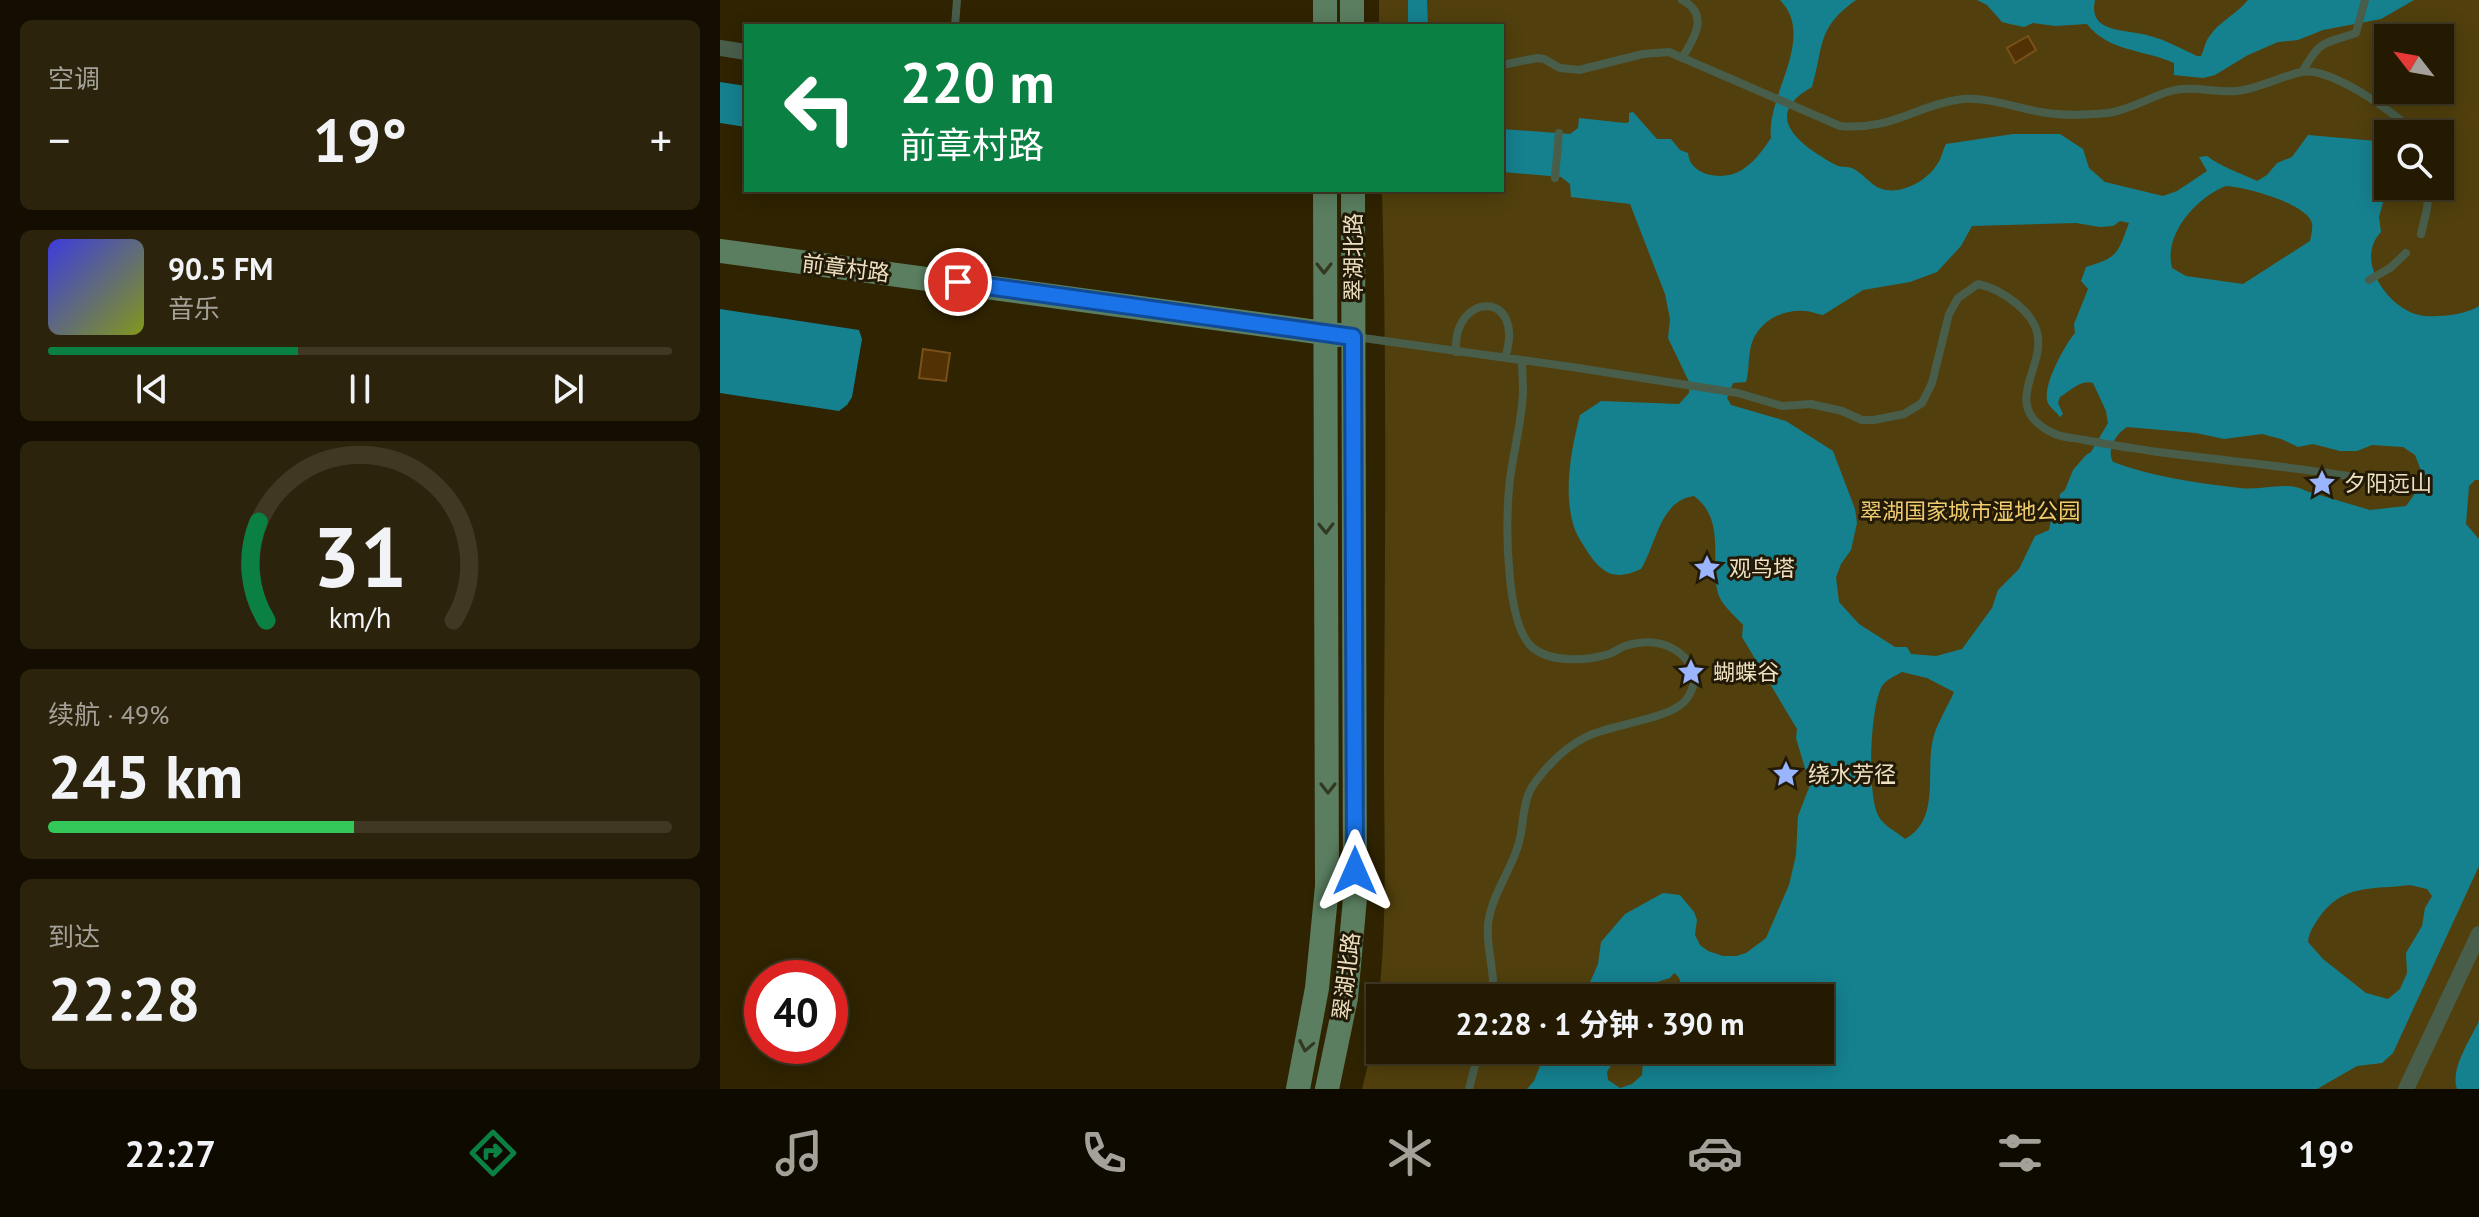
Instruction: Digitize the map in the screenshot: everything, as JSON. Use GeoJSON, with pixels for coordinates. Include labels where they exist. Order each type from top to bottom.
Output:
{"type":"FeatureCollection","features":[{"type":"Feature","properties":{"kind":"street"},"geometry":{"type":"LineString","coordinates":[[1325,0],[1325,24]]}},
{"type":"Feature","properties":{"kind":"street"},"geometry":{"type":"LineString","coordinates":[[1352,0],[1352,24]]}},
{"type":"Feature","properties":{"kind":"street"},"geometry":{"type":"LineString","coordinates":[[720,48],[744,52]]}},
{"type":"Feature","properties":{"kind":"street","name":"翠湖北路"},"geometry":{"type":"LineString","coordinates":[[1298,1089],[1317,988],[1327,886],[1325,192]]}},
{"type":"Feature","properties":{"kind":"street","name":"翠湖北路"},"geometry":{"type":"LineString","coordinates":[[1327,1089],[1346,998],[1355,898],[1353,192]]}},
{"type":"Feature","properties":{"kind":"street","name":"前章村路"},"geometry":{"type":"LineString","coordinates":[[720,251],[1353,337]]}},
{"type":"Feature","properties":{"kind":"street"},"geometry":{"type":"LineString","coordinates":[[2406,1089],[2479,934]]}},
{"type":"Feature","properties":{"kind":"lane"},"geometry":{"type":"LineString","coordinates":[[955,24],[957,0]]}},
{"type":"Feature","properties":{"kind":"lane"},"geometry":{"type":"LineString","coordinates":[[1682,0],[1695,9],[1698,17],[1693,40],[1682,58]]}},
{"type":"Feature","properties":{"kind":"lane"},"geometry":{"type":"LineString","coordinates":[[2302,72],[2321,44],[2332,38],[2356,33],[2365,0]]}},
{"type":"Feature","properties":{"kind":"lane"},"geometry":{"type":"LineString","coordinates":[[1504,65],[1537,58],[1568,70],[1643,54],[1669,52],[1840,126],[1854,127],[1874,127],[1964,99],[2046,113],[2110,113],[2172,90],[2246,89],[2302,72],[2318,72],[2343,83],[2400,120]]}},
{"type":"Feature","properties":{"kind":"lane"},"geometry":{"type":"LineString","coordinates":[[1555,178],[1559,133]]}},
{"type":"Feature","properties":{"kind":"lane"},"geometry":{"type":"LineString","coordinates":[[2421,234],[2428,200]]}},
{"type":"Feature","properties":{"kind":"lane"},"geometry":{"type":"LineString","coordinates":[[2369,280],[2390,268],[2406,253]]}},
{"type":"Feature","properties":{"kind":"lane"},"geometry":{"type":"LineString","coordinates":[[1353,337],[1738,393],[1782,406],[1825,406],[1862,420],[1888,418],[1922,403],[1932,383],[1949,314],[1958,298],[1978,284],[2001,291],[2017,304],[2035,327],[2039,339],[2027,397],[2029,409],[2037,422],[2056,435],[2127,448],[2412,487]]}},
{"type":"Feature","properties":{"kind":"lane"},"geometry":{"type":"LineString","coordinates":[[1456,352],[1457,330],[1466,315],[1483,307],[1494,308],[1505,315],[1510,325],[1505,358]]}},
{"type":"Feature","properties":{"kind":"lane"},"geometry":{"type":"LineString","coordinates":[[1494,984],[1487,940],[1489,920],[1516,852],[1526,801],[1533,783],[1571,746],[1587,736],[1666,713],[1683,704],[1693,689],[1696,675],[1684,654],[1657,644],[1623,646],[1609,654],[1566,661],[1536,651],[1525,641],[1513,602],[1508,538],[1509,490],[1523,393],[1522,360]]}},
{"type":"Feature","properties":{"kind":"lane"},"geometry":{"type":"LineString","coordinates":[[1469,1089],[1475,1064]]}},
{"type":"Feature","properties":{"kind":"green space","name":"翠湖国家城市湿地公园"},"geometry":{"type":"Polygon","coordinates":[[[1379,0],[2479,0],[2479,1089],[1362,1089],[1368,1064],[1834,1064],[1834,984],[1380,984],[1384,912],[1385,394],[1382,192],[1504,192],[1504,24],[1379,24],[1379,0]]]}},
{"type":"Feature","properties":{"kind":"water"},"geometry":{"type":"Polygon","coordinates":[[[1408,0],[1427,0],[1428,24],[1408,24],[1408,0]]]}},
{"type":"Feature","properties":{"kind":"water"},"geometry":{"type":"Polygon","coordinates":[[[1780,0],[1856,0],[1843,10],[1828,29],[1812,87],[1797,98],[1789,109],[1787,119],[1798,139],[1809,148],[1836,165],[1856,170],[1882,189],[1897,190],[1920,181],[1932,172],[1946,144],[2013,134],[2060,134],[2083,149],[2089,168],[2105,182],[2163,196],[2177,191],[2207,171],[2199,157],[2207,156],[2257,181],[2277,163],[2292,157],[2308,135],[2374,141],[2374,200],[2384,200],[2379,217],[2381,232],[2373,244],[2371,257],[2379,283],[2399,305],[2424,316],[2453,315],[2479,306],[2479,480],[2469,486],[2466,524],[2479,539],[2479,866],[2393,1053],[2382,1063],[2357,1066],[2317,1089],[1527,1089],[1541,1064],[1612,1064],[1607,1072],[1608,1080],[1620,1088],[1632,1084],[1642,1075],[1643,1064],[1834,1064],[1834,984],[1680,984],[1674,973],[1656,984],[1589,984],[1598,964],[1601,942],[1625,914],[1663,893],[1680,895],[1694,912],[1697,920],[1695,935],[1700,945],[1708,951],[1736,956],[1746,953],[1766,938],[1789,885],[1796,855],[1798,816],[1810,785],[1796,738],[1797,729],[1742,637],[1743,625],[1719,596],[1714,530],[1704,506],[1694,496],[1673,506],[1660,525],[1641,569],[1625,574],[1612,574],[1600,567],[1574,527],[1569,485],[1580,415],[1601,401],[1679,404],[1689,393],[1690,384],[1668,338],[1670,319],[1665,294],[1630,204],[1571,197],[1570,184],[1561,177],[1504,172],[1504,129],[1570,134],[1578,128],[1579,118],[1625,123],[1629,122],[1629,113],[1633,112],[1657,139],[1671,139],[1680,150],[1688,153],[1694,167],[1716,176],[1733,174],[1753,161],[1771,138],[1771,121],[1794,32],[1790,15],[1780,0]],[[2226,186],[2215,191],[2185,218],[2173,242],[2172,268],[2186,276],[2243,284],[2310,241],[2312,223],[2299,209],[2260,193],[2226,186]],[[2120,221],[2113,226],[2100,227],[2076,223],[1972,226],[1961,246],[1937,272],[1910,282],[1863,290],[1823,315],[1795,311],[1777,316],[1756,334],[1750,351],[1746,382],[1733,383],[1727,398],[1731,405],[1786,421],[1833,451],[1855,509],[1857,523],[1851,550],[1836,577],[1839,602],[1859,624],[1895,647],[1907,647],[1911,654],[1936,656],[1962,649],[1992,608],[1998,590],[2019,569],[2035,536],[2049,530],[2051,520],[2060,510],[2060,494],[2065,490],[2073,470],[2091,452],[2108,423],[2093,383],[2080,384],[2060,397],[2058,403],[2063,414],[2060,417],[2049,405],[2048,387],[2055,366],[2075,333],[2074,324],[2088,289],[2081,281],[2086,267],[2115,253],[2129,223],[2120,221]],[[2127,427],[2113,442],[2111,457],[2113,462],[2175,479],[2248,489],[2291,486],[2370,510],[2406,506],[2419,488],[2422,473],[2415,455],[2403,447],[2372,445],[2357,451],[2340,451],[2313,444],[2298,447],[2262,434],[2224,439],[2196,433],[2127,427]],[[1902,672],[1889,680],[1882,686],[1875,712],[1871,770],[1875,804],[1878,815],[1887,826],[1905,839],[1916,831],[1928,807],[1933,739],[1954,692],[1927,678],[1902,672]],[[2410,885],[2348,894],[2327,907],[2310,932],[2308,942],[2323,959],[2366,993],[2388,999],[2400,989],[2407,973],[2406,953],[2422,926],[2425,908],[2432,896],[2427,889],[2410,885]]]}},
{"type":"Feature","properties":{"kind":"water"},"geometry":{"type":"Polygon","coordinates":[[[1977,0],[2095,0],[2094,11],[2103,25],[2156,38],[2201,56],[2213,32],[2248,0],[2414,0],[2381,19],[2323,30],[2298,40],[2278,42],[2248,55],[2215,75],[2203,78],[2174,75],[2174,63],[2116,45],[2087,24],[2055,26],[2033,23],[2024,27],[2010,24],[2002,22],[1987,5],[1977,0]]]}},
{"type":"Feature","properties":{"kind":"water"},"geometry":{"type":"Polygon","coordinates":[[[720,82],[744,86],[744,127],[720,123],[720,82]]]}},
{"type":"Feature","properties":{"kind":"water"},"geometry":{"type":"Polygon","coordinates":[[[720,309],[859,330],[862,339],[852,397],[847,405],[839,411],[720,393],[720,309]]]}},
{"type":"Feature","properties":{"kind":"water"},"geometry":{"type":"Polygon","coordinates":[[[2479,1021],[2479,1089],[2457,1089],[2456,1073],[2479,1021]]]}},
{"type":"Feature","properties":{"kind":"building"},"geometry":{"type":"Polygon","coordinates":[[[2028,36],[2036,50],[2015,63],[2007,48],[2028,36]]]}},
{"type":"Feature","properties":{"kind":"building"},"geometry":{"type":"Polygon","coordinates":[[[923,349],[950,353],[946,381],[919,378],[923,349]]]}},
{"type":"Feature","properties":{"kind":"place","name":"夕阳远山"},"geometry":{"type":"Point","coordinates":[2322,483]}},
{"type":"Feature","properties":{"kind":"place","name":"观鸟塔"},"geometry":{"type":"Point","coordinates":[1707,568]}},
{"type":"Feature","properties":{"kind":"place","name":"蝴蝶谷"},"geometry":{"type":"Point","coordinates":[1691,672]}},
{"type":"Feature","properties":{"kind":"place","name":"绕水芳径"},"geometry":{"type":"Point","coordinates":[1786,774]}},
{"type":"Feature","properties":{"kind":"route"},"geometry":{"type":"LineString","coordinates":[[958,282],[1353,337],[1355,871]]}}]}
